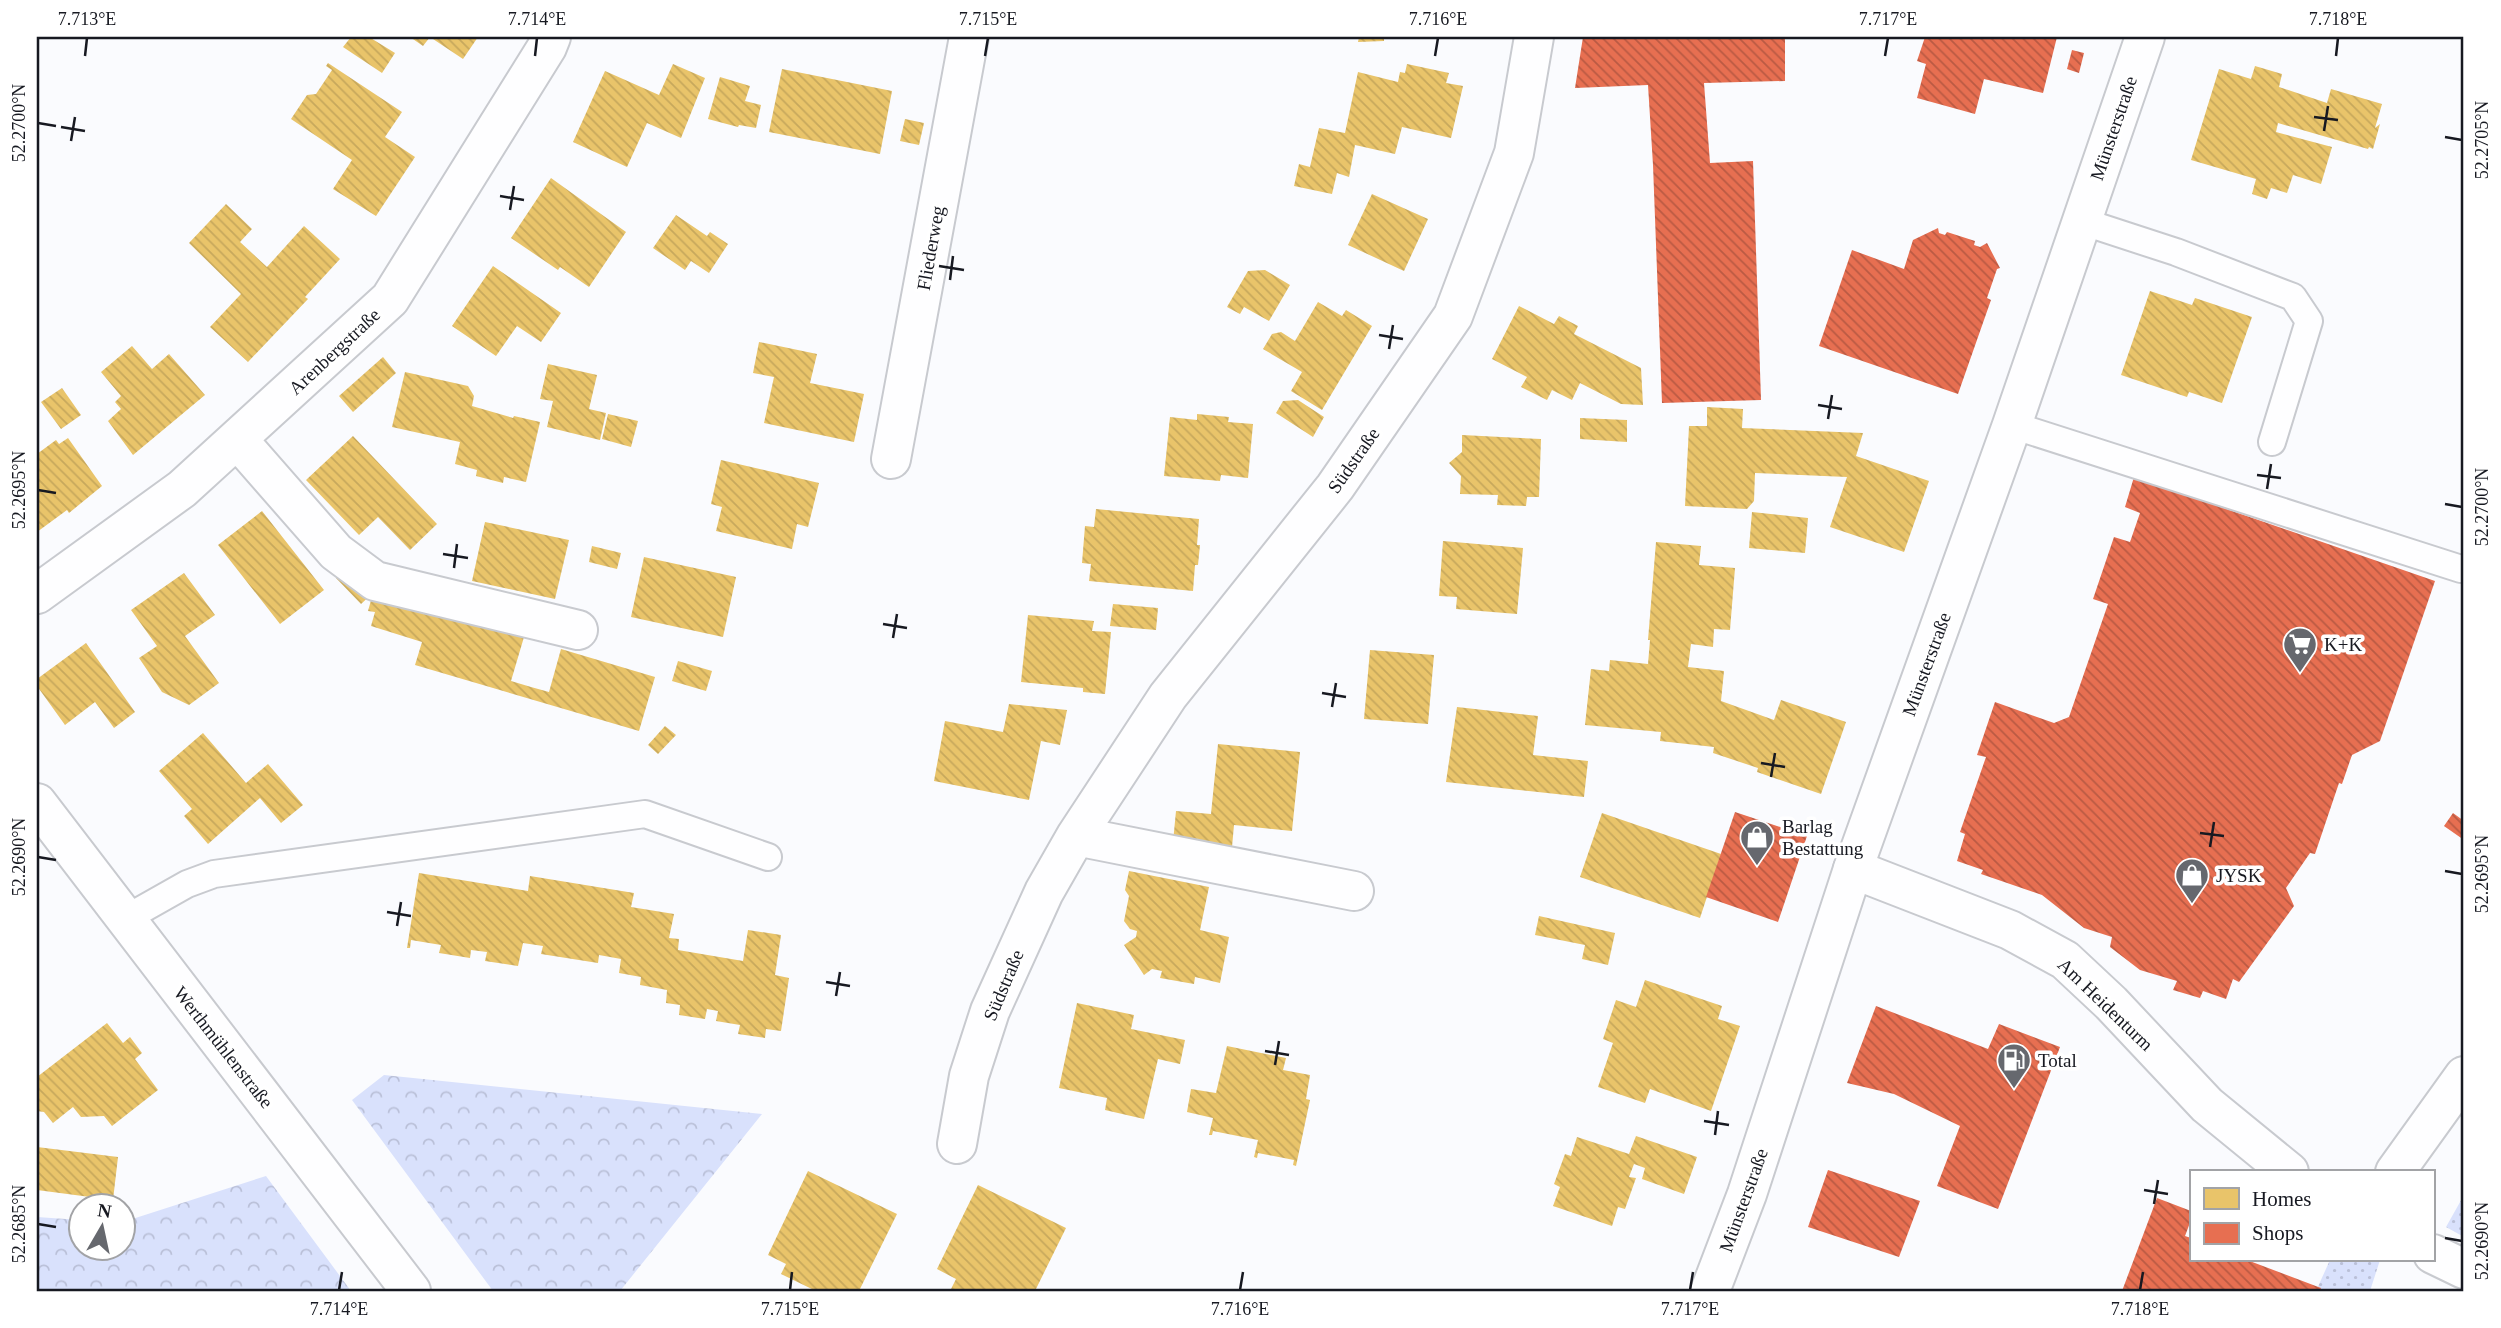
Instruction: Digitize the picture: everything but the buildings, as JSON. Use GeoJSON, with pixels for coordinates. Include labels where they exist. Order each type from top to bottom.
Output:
{"type":"FeatureCollection","features":[{"type":"Feature","properties":{"kind":"street","name":"Arenbergstraße"},"geometry":{"type":"LineString","coordinates":[[37,594],[182,489],[390,299],[551,37]]}},
{"type":"Feature","properties":{"kind":"street","name":"Fliederweg"},"geometry":{"type":"LineString","coordinates":[[891,459],[969,37]]}},
{"type":"Feature","properties":{"kind":"street","name":"Südstraße"},"geometry":{"type":"LineString","coordinates":[[957,1144],[969,1076],[990,1012],[1044,892],[1076,836],[1168,696],[1335,487],[1453,316],[1514,153],[1534,37]]}},
{"type":"Feature","properties":{"kind":"street","name":"Münsterstraße"},"geometry":{"type":"LineString","coordinates":[[1710,1291],[1747,1194],[1853,869],[2145,37]]}},
{"type":"Feature","properties":{"kind":"street"},"geometry":{"type":"LineString","coordinates":[[237,439],[336,552],[375,581],[578,630]]}},
{"type":"Feature","properties":{"kind":"street","name":"Werthmühlenstraße"},"geometry":{"type":"LineString","coordinates":[[37,803],[411,1291]]}},
{"type":"Feature","properties":{"kind":"street"},"geometry":{"type":"LineString","coordinates":[[1076,836],[1354,891]]}},
{"type":"Feature","properties":{"kind":"street","name":"Am Heidenturm"},"geometry":{"type":"LineString","coordinates":[[1853,869],[2010,930],[2065,960],[2111,1003],[2207,1105],[2287,1170]]}},
{"type":"Feature","properties":{"kind":"street"},"geometry":{"type":"LineString","coordinates":[[2396,1170],[2464,1076]]}},
{"type":"Feature","properties":{"kind":"street"},"geometry":{"type":"LineString","coordinates":[[2434,1254],[2464,1269]]}},
{"type":"Feature","properties":{"kind":"lane"},"geometry":{"type":"LineString","coordinates":[[2081,221],[2176,252],[2293,297],[2309,321],[2272,442]]}},
{"type":"Feature","properties":{"kind":"lane"},"geometry":{"type":"LineString","coordinates":[[2011,425],[2461,569]]}},
{"type":"Feature","properties":{"kind":"lane"},"geometry":{"type":"LineString","coordinates":[[125,919],[187,884],[214,874],[645,814],[768,857]]}},
{"type":"Feature","properties":{"kind":"green space"},"geometry":{"type":"Polygon","coordinates":[[[384,1075],[762,1114],[620,1291],[493,1291],[352,1100],[384,1075]]]}},
{"type":"Feature","properties":{"kind":"green space"},"geometry":{"type":"Polygon","coordinates":[[[266,1176],[351,1291],[37,1291],[37,1217],[66,1219],[66,1262],[136,1262],[136,1218],[266,1176]]]}},
{"type":"Feature","properties":{"kind":"green space"},"geometry":{"type":"Polygon","coordinates":[[[2464,1195],[2464,1237],[2446,1227],[2464,1195]]]}},
{"type":"Feature","properties":{"kind":"green space"},"geometry":{"type":"Polygon","coordinates":[[[2329,1262],[2379,1262],[2370,1291],[2316,1291],[2329,1262]]]}},
{"type":"Feature","properties":{"kind":"place","name":"K+K"},"geometry":{"type":"Point","coordinates":[2300,674]}},
{"type":"Feature","properties":{"kind":"place","name":"Barlag Bestattung"},"geometry":{"type":"Point","coordinates":[1757,867]}},
{"type":"Feature","properties":{"kind":"place","name":"JYSK"},"geometry":{"type":"Point","coordinates":[2192,905]}},
{"type":"Feature","properties":{"kind":"place","name":"Total"},"geometry":{"type":"Point","coordinates":[2014,1090]}}]}
